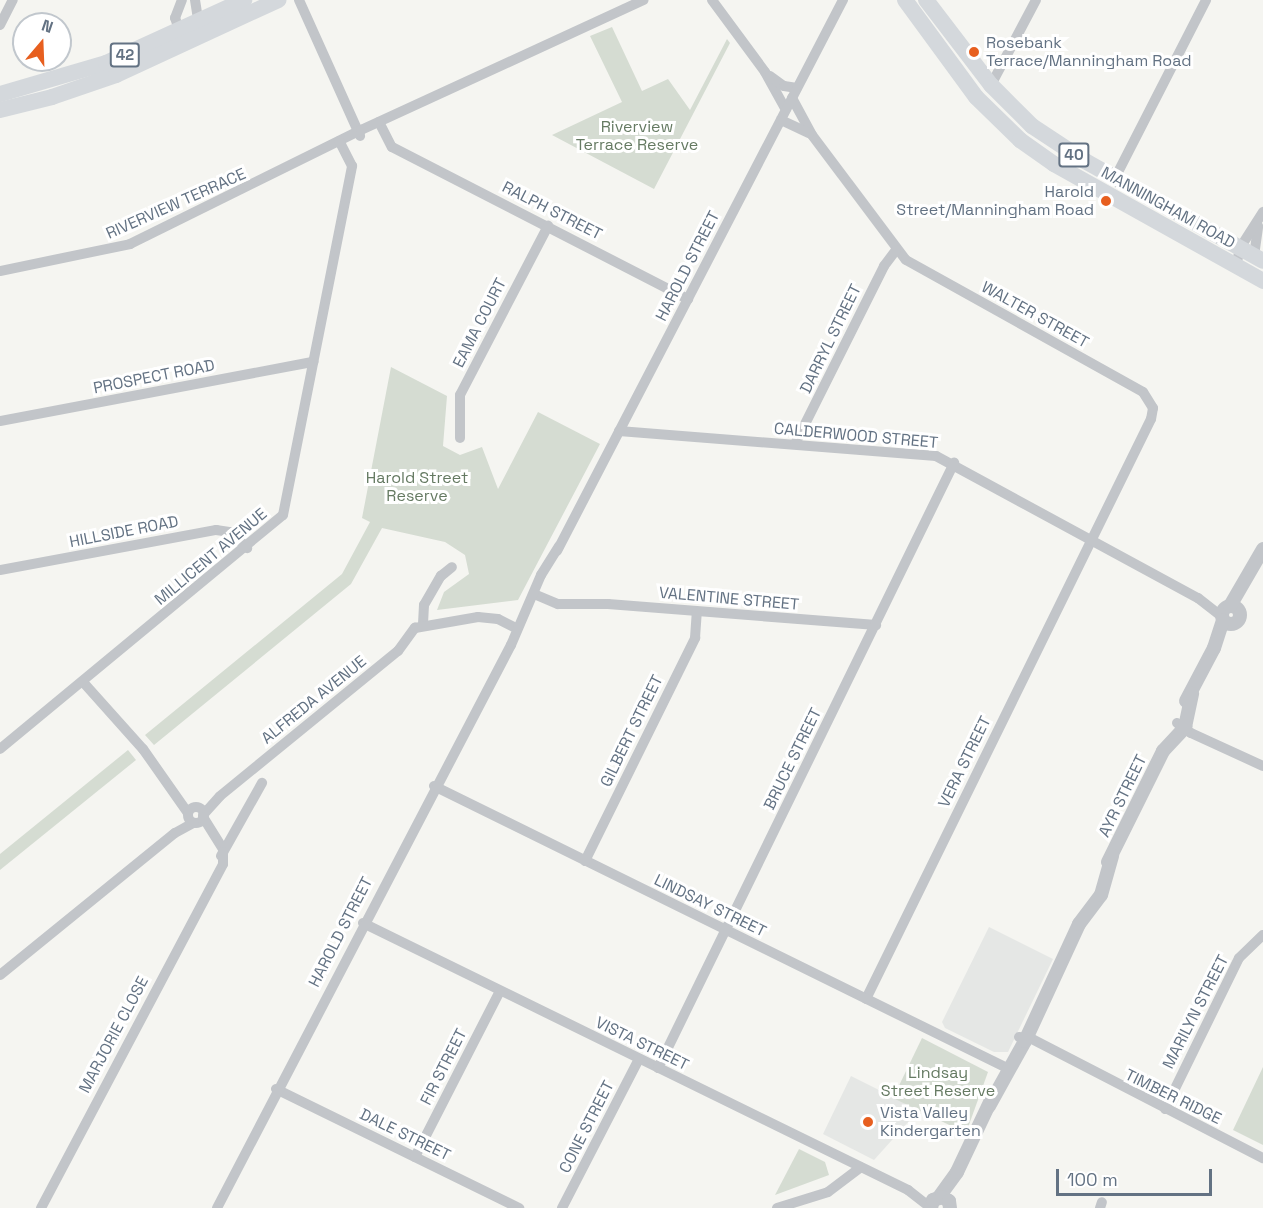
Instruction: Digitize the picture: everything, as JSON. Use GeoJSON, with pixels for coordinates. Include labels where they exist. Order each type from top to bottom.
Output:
{"type":"FeatureCollection","features":[{"type":"Feature","properties":{"kind":"main road","name":"42"},"geometry":{"type":"LineString","coordinates":[[0,94],[86,70],[178,31],[243,0]]}},
{"type":"Feature","properties":{"kind":"main road","name":"42"},"geometry":{"type":"LineString","coordinates":[[0,110],[77,89],[194,40],[278,0]]}},
{"type":"Feature","properties":{"kind":"main road","name":"MANNINGHAM ROAD"},"geometry":{"type":"LineString","coordinates":[[905,0],[976,97],[1020,140],[1054,165],[1263,281]]}},
{"type":"Feature","properties":{"kind":"main road","name":"MANNINGHAM ROAD"},"geometry":{"type":"LineString","coordinates":[[926,0],[991,85],[1047,137],[1252,255]]}},
{"type":"Feature","properties":{"kind":"street"},"geometry":{"type":"LineString","coordinates":[[0,25],[13,0]]}},
{"type":"Feature","properties":{"kind":"street"},"geometry":{"type":"LineString","coordinates":[[182,0],[175,18],[178,31],[194,40],[199,21],[195,0]]}},
{"type":"Feature","properties":{"kind":"street"},"geometry":{"type":"LineString","coordinates":[[291,0],[308,25]]}},
{"type":"Feature","properties":{"kind":"street"},"geometry":{"type":"LineString","coordinates":[[299,0],[308,25],[360,133]]}},
{"type":"Feature","properties":{"kind":"street","name":"RIVERVIEW TERRACE"},"geometry":{"type":"LineString","coordinates":[[0,271],[124,246],[341,145],[360,133],[642,0]]}},
{"type":"Feature","properties":{"kind":"street"},"geometry":{"type":"LineString","coordinates":[[712,0],[765,72],[783,115]]}},
{"type":"Feature","properties":{"kind":"street","name":"HAROLD STREET"},"geometry":{"type":"LineString","coordinates":[[218,1208],[276,1089],[494,670],[505,642],[546,578],[559,546],[843,0]]}},
{"type":"Feature","properties":{"kind":"street"},"geometry":{"type":"LineString","coordinates":[[991,85],[1036,0]]}},
{"type":"Feature","properties":{"kind":"street"},"geometry":{"type":"LineString","coordinates":[[1115,178],[1206,0]]}},
{"type":"Feature","properties":{"kind":"street"},"geometry":{"type":"LineString","coordinates":[[765,72],[784,86],[797,88]]}},
{"type":"Feature","properties":{"kind":"street","name":"WALTER STREET"},"geometry":{"type":"LineString","coordinates":[[792,99],[812,135],[897,250],[912,264],[1151,400],[1151,419],[1092,539]]}},
{"type":"Feature","properties":{"kind":"street","name":"WALTER STREET"},"geometry":{"type":"LineString","coordinates":[[783,115],[812,135]]}},
{"type":"Feature","properties":{"kind":"street","name":"RALPH STREET"},"geometry":{"type":"LineString","coordinates":[[381,125],[402,150],[688,299]]}},
{"type":"Feature","properties":{"kind":"street","name":"MILLICENT AVENUE"},"geometry":{"type":"LineString","coordinates":[[4,746],[277,524],[285,511],[348,175],[341,145]]}},
{"type":"Feature","properties":{"kind":"street"},"geometry":{"type":"LineString","coordinates":[[1236,266],[1252,255],[1262,213]]}},
{"type":"Feature","properties":{"kind":"street"},"geometry":{"type":"LineString","coordinates":[[1252,255],[1254,237],[1262,213]]}},
{"type":"Feature","properties":{"kind":"street","name":"EAMA COURT"},"geometry":{"type":"LineString","coordinates":[[460,438],[460,395],[548,226]]}},
{"type":"Feature","properties":{"kind":"street","name":"DARRYL STREET"},"geometry":{"type":"LineString","coordinates":[[795,444],[884,266],[897,250]]}},
{"type":"Feature","properties":{"kind":"street","name":"PROSPECT ROAD"},"geometry":{"type":"LineString","coordinates":[[0,421],[313,362]]}},
{"type":"Feature","properties":{"kind":"street","name":"CALDERWOOD STREET"},"geometry":{"type":"LineString","coordinates":[[619,431],[930,455],[954,463],[1229,614]]}},
{"type":"Feature","properties":{"kind":"street","name":"BRUCE STREET"},"geometry":{"type":"LineString","coordinates":[[658,1068],[954,463]]}},
{"type":"Feature","properties":{"kind":"street","name":"HILLSIDE ROAD"},"geometry":{"type":"LineString","coordinates":[[0,570],[216,530],[231,532],[247,548]]}},
{"type":"Feature","properties":{"kind":"street","name":"VERA STREET"},"geometry":{"type":"LineString","coordinates":[[866,999],[1092,539]]}},
{"type":"Feature","properties":{"kind":"street","name":"AYR STREET"},"geometry":{"type":"LineString","coordinates":[[941,1202],[989,1106],[1004,1066],[1024,1039],[1079,924],[1101,895],[1112,856],[1164,751],[1168,735],[1182,726],[1191,694],[1263,549]]}},
{"type":"Feature","properties":{"kind":"street"},"geometry":{"type":"LineString","coordinates":[[452,567],[441,576],[424,605],[423,624],[478,617],[498,619],[516,628]]}},
{"type":"Feature","properties":{"kind":"street","name":"VALENTINE STREET"},"geometry":{"type":"LineString","coordinates":[[534,594],[554,604],[876,625]]}},
{"type":"Feature","properties":{"kind":"street","name":"GILBERT STREET"},"geometry":{"type":"LineString","coordinates":[[585,861],[695,638],[697,612]]}},
{"type":"Feature","properties":{"kind":"street","name":"ALFREDA AVENUE"},"geometry":{"type":"LineString","coordinates":[[0,975],[398,651],[411,632],[423,624]]}},
{"type":"Feature","properties":{"kind":"street"},"geometry":{"type":"LineString","coordinates":[[86,680],[216,838],[223,851]]}},
{"type":"Feature","properties":{"kind":"street"},"geometry":{"type":"LineString","coordinates":[[1182,726],[1263,766]]}},
{"type":"Feature","properties":{"kind":"street"},"geometry":{"type":"LineString","coordinates":[[0,734],[4,746]]}},
{"type":"Feature","properties":{"kind":"street","name":"MARJORIE CLOSE"},"geometry":{"type":"LineString","coordinates":[[41,1208],[214,876],[223,851],[236,834],[262,783]]}},
{"type":"Feature","properties":{"kind":"street","name":"LINDSAY STREET"},"geometry":{"type":"LineString","coordinates":[[434,786],[1004,1066]]}},
{"type":"Feature","properties":{"kind":"street","name":"VISTA STREET"},"geometry":{"type":"LineString","coordinates":[[363,923],[908,1190],[941,1202]]}},
{"type":"Feature","properties":{"kind":"street","name":"MARILYN STREET"},"geometry":{"type":"LineString","coordinates":[[1164,1109],[1239,958],[1263,935]]}},
{"type":"Feature","properties":{"kind":"street","name":"FIR STREET"},"geometry":{"type":"LineString","coordinates":[[415,1157],[500,992]]}},
{"type":"Feature","properties":{"kind":"street","name":"TIMBER RIDGE"},"geometry":{"type":"LineString","coordinates":[[1024,1039],[1263,1158]]}},
{"type":"Feature","properties":{"kind":"street","name":"CONE STREET"},"geometry":{"type":"LineString","coordinates":[[562,1208],[639,1059]]}},
{"type":"Feature","properties":{"kind":"street","name":"DALE STREET"},"geometry":{"type":"LineString","coordinates":[[276,1089],[519,1208]]}},
{"type":"Feature","properties":{"kind":"street"},"geometry":{"type":"LineString","coordinates":[[777,1208],[828,1192],[861,1167]]}},
{"type":"Feature","properties":{"kind":"shaded area"},"geometry":{"type":"Polygon","coordinates":[[[989,927],[1053,959],[1008,1052],[994,1052],[945,1028],[942,1022],[989,927]]]}},
{"type":"Feature","properties":{"kind":"shaded area","name":"Vista Valley Kindergarten"},"geometry":{"type":"Polygon","coordinates":[[[851,1076],[919,1110],[874,1160],[823,1134],[851,1076]]]}},
{"type":"Feature","properties":{"kind":"green space","name":"Riverview Terrace Reserve"},"geometry":{"type":"Polygon","coordinates":[[[612,27],[642,91],[668,79],[690,110],[727,39],[730,43],[654,189],[552,135],[622,102],[590,36],[612,27]]]}},
{"type":"Feature","properties":{"kind":"green space","name":"Harold Street Reserve"},"geometry":{"type":"Polygon","coordinates":[[[391,367],[447,396],[443,446],[460,455],[482,447],[498,489],[538,412],[600,444],[518,600],[437,610],[444,592],[469,574],[465,555],[445,542],[382,528],[351,584],[154,745],[145,735],[342,574],[370,522],[362,518],[391,367]]]}},
{"type":"Feature","properties":{"kind":"green space"},"geometry":{"type":"Polygon","coordinates":[[[128,750],[136,760],[0,870],[0,854],[128,750]]]}},
{"type":"Feature","properties":{"kind":"green space","name":"Lindsay Street Reserve"},"geometry":{"type":"Polygon","coordinates":[[[922,1038],[988,1072],[966,1133],[893,1098],[922,1038]]]}},
{"type":"Feature","properties":{"kind":"green space"},"geometry":{"type":"Polygon","coordinates":[[[1263,1067],[1263,1145],[1233,1130],[1263,1067]]]}},
{"type":"Feature","properties":{"kind":"green space"},"geometry":{"type":"Polygon","coordinates":[[[799,1149],[825,1162],[829,1175],[775,1195],[799,1149]]]}},
{"type":"Feature","properties":{"kind":"place","name":"Rosebank Terrace/Manningham Road"},"geometry":{"type":"Point","coordinates":[974,52]}},
{"type":"Feature","properties":{"kind":"place","name":"Harold Street/Manningham Road"},"geometry":{"type":"Point","coordinates":[1106,201]}},
{"type":"Feature","properties":{"kind":"place","name":"Vista Valley Kindergarten"},"geometry":{"type":"Point","coordinates":[868,1122]}}]}
